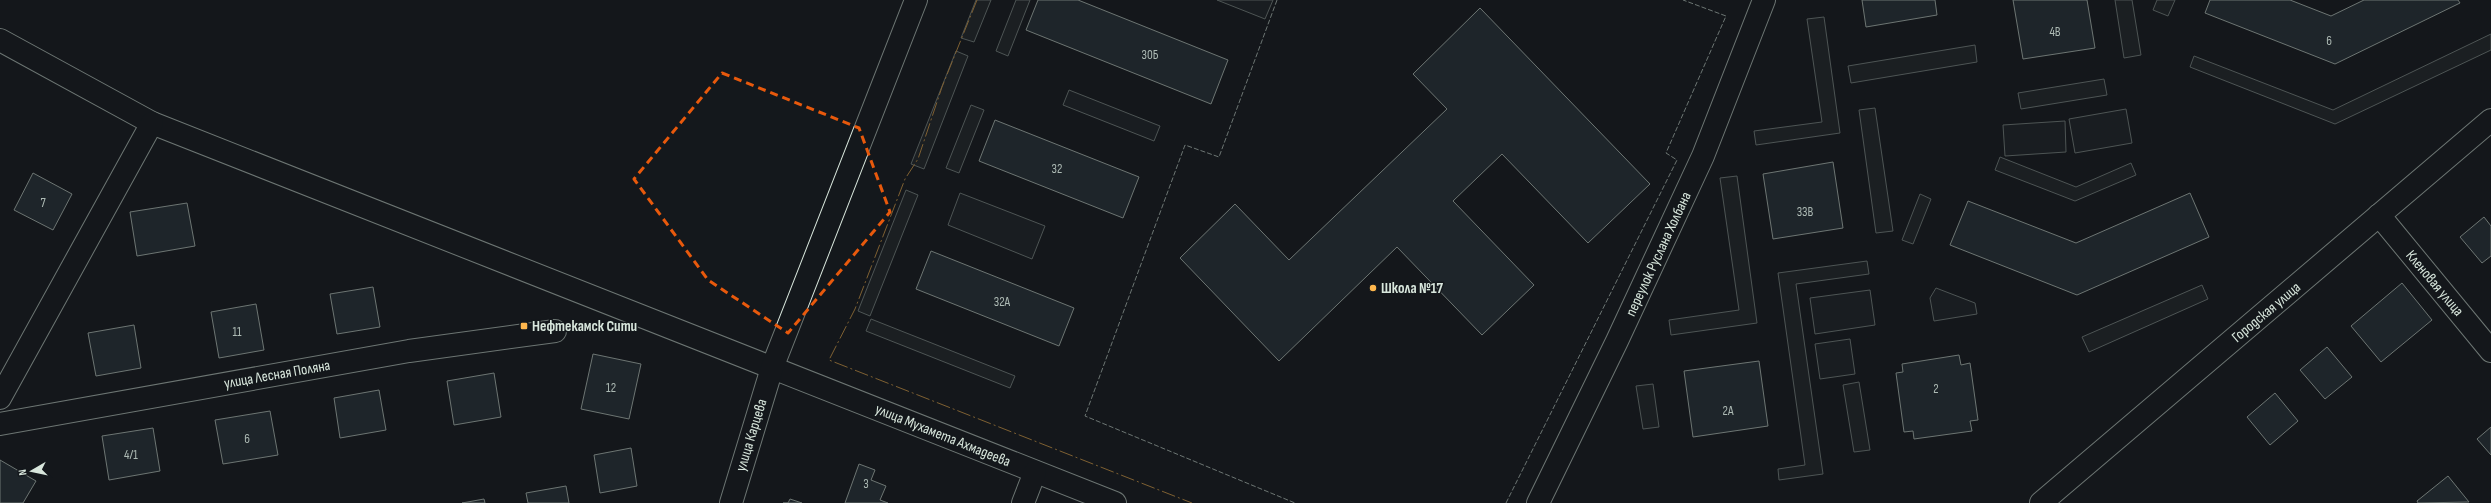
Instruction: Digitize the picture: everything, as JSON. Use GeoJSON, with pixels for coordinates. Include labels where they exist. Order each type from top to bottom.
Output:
{"type":"FeatureCollection","features":[{"type":"Feature","properties":{"kind":"street","name":"улица Карцева"},"geometry":{"type":"LineString","coordinates":[[731,503],[772,368],[916,0]]}},
{"type":"Feature","properties":{"kind":"street","name":"переулок Руслана Холбана"},"geometry":{"type":"LineString","coordinates":[[1538,503],[1617,341],[1703,156],[1764,0]]}},
{"type":"Feature","properties":{"kind":"street","name":"улица Мухамета Ахмадеева"},"geometry":{"type":"LineString","coordinates":[[0,40],[152,123],[1115,503]]}},
{"type":"Feature","properties":{"kind":"street","name":"Городская улица"},"geometry":{"type":"LineString","coordinates":[[2041,503],[2491,120]]}},
{"type":"Feature","properties":{"kind":"street"},"geometry":{"type":"LineString","coordinates":[[0,398],[152,123]]}},
{"type":"Feature","properties":{"kind":"street","name":"Кленовая улица"},"geometry":{"type":"LineString","coordinates":[[2379,215],[2491,351]]}},
{"type":"Feature","properties":{"kind":"street","name":"улица Лесная Поляна"},"geometry":{"type":"LineString","coordinates":[[0,424],[409,351],[555,331]]}},
{"type":"Feature","properties":{"kind":"street"},"geometry":{"type":"LineString","coordinates":[[1023,503],[1035,472]]}},
{"type":"Feature","properties":{"kind":"highlighted area"},"geometry":{"type":"Polygon","coordinates":[[[722,73],[859,128],[890,212],[788,333],[708,280],[634,179],[722,73]]]}},
{"type":"Feature","properties":{"kind":"shaded area"},"geometry":{"type":"Polygon","coordinates":[[[976,0],[991,0],[974,42],[961,38],[976,0]]]}},
{"type":"Feature","properties":{"kind":"shaded area"},"geometry":{"type":"Polygon","coordinates":[[[1016,0],[1030,0],[1008,56],[996,51],[1016,0]]]}},
{"type":"Feature","properties":{"kind":"shaded area"},"geometry":{"type":"Polygon","coordinates":[[[1217,0],[1273,0],[1265,19],[1217,0]]]}},
{"type":"Feature","properties":{"kind":"shaded area"},"geometry":{"type":"Polygon","coordinates":[[[2115,0],[2132,0],[2141,55],[2124,58],[2115,0]]]}},
{"type":"Feature","properties":{"kind":"shaded area"},"geometry":{"type":"Polygon","coordinates":[[[2157,0],[2175,0],[2168,16],[2153,10],[2157,0]]]}},
{"type":"Feature","properties":{"kind":"shaded area"},"geometry":{"type":"Polygon","coordinates":[[[1824,17],[1840,133],[1756,145],[1754,131],[1822,122],[1807,19],[1824,17]]]}},
{"type":"Feature","properties":{"kind":"shaded area"},"geometry":{"type":"Polygon","coordinates":[[[2491,34],[2491,50],[2335,124],[2190,67],[2194,56],[2333,110],[2491,34]]]}},
{"type":"Feature","properties":{"kind":"shaded area"},"geometry":{"type":"Polygon","coordinates":[[[1975,45],[1977,62],[1851,83],[1848,66],[1975,45]]]}},
{"type":"Feature","properties":{"kind":"shaded area"},"geometry":{"type":"Polygon","coordinates":[[[956,51],[968,56],[924,169],[911,164],[956,51]]]}},
{"type":"Feature","properties":{"kind":"shaded area"},"geometry":{"type":"Polygon","coordinates":[[[2104,79],[2107,95],[2021,109],[2018,93],[2104,79]]]}},
{"type":"Feature","properties":{"kind":"shaded area"},"geometry":{"type":"Polygon","coordinates":[[[1069,90],[1160,126],[1154,141],[1063,105],[1069,90]]]}},
{"type":"Feature","properties":{"kind":"shaded area"},"geometry":{"type":"Polygon","coordinates":[[[971,105],[984,110],[959,173],[946,168],[971,105]]]}},
{"type":"Feature","properties":{"kind":"shaded area"},"geometry":{"type":"Polygon","coordinates":[[[1875,108],[1893,231],[1876,233],[1859,110],[1875,108]]]}},
{"type":"Feature","properties":{"kind":"shaded area"},"geometry":{"type":"Polygon","coordinates":[[[2126,109],[2132,143],[2075,153],[2069,119],[2126,109]]]}},
{"type":"Feature","properties":{"kind":"shaded area"},"geometry":{"type":"Polygon","coordinates":[[[2065,121],[2066,152],[2005,156],[2003,125],[2065,121]]]}},
{"type":"Feature","properties":{"kind":"shaded area"},"geometry":{"type":"Polygon","coordinates":[[[2000,157],[2076,187],[2131,163],[2136,175],[2075,201],[1995,170],[2000,157]]]}},
{"type":"Feature","properties":{"kind":"shaded area"},"geometry":{"type":"Polygon","coordinates":[[[1737,176],[1757,323],[1671,335],[1669,320],[1739,310],[1720,178],[1737,176]]]}},
{"type":"Feature","properties":{"kind":"shaded area"},"geometry":{"type":"Polygon","coordinates":[[[906,190],[918,195],[870,316],[858,311],[906,190]]]}},
{"type":"Feature","properties":{"kind":"shaded area"},"geometry":{"type":"Polygon","coordinates":[[[960,193],[1045,226],[1032,259],[948,225],[960,193]]]}},
{"type":"Feature","properties":{"kind":"shaded area"},"geometry":{"type":"Polygon","coordinates":[[[1920,194],[1931,199],[1913,244],[1902,240],[1920,194]]]}},
{"type":"Feature","properties":{"kind":"shaded area"},"geometry":{"type":"Polygon","coordinates":[[[1867,261],[1869,274],[1796,284],[1823,474],[1779,480],[1778,469],[1805,465],[1778,273],[1867,261]]]}},
{"type":"Feature","properties":{"kind":"shaded area"},"geometry":{"type":"Polygon","coordinates":[[[2202,285],[2208,299],[2089,352],[2082,337],[2202,285]]]}},
{"type":"Feature","properties":{"kind":"shaded area"},"geometry":{"type":"Polygon","coordinates":[[[1936,288],[1975,303],[1977,314],[1934,321],[1930,298],[1936,288]]]}},
{"type":"Feature","properties":{"kind":"shaded area"},"geometry":{"type":"Polygon","coordinates":[[[1870,290],[1875,325],[1815,334],[1810,298],[1870,290]]]}},
{"type":"Feature","properties":{"kind":"shaded area"},"geometry":{"type":"Polygon","coordinates":[[[871,319],[1015,376],[1010,388],[866,331],[871,319]]]}},
{"type":"Feature","properties":{"kind":"shaded area"},"geometry":{"type":"Polygon","coordinates":[[[1850,339],[1855,374],[1820,379],[1815,344],[1850,339]]]}},
{"type":"Feature","properties":{"kind":"shaded area"},"geometry":{"type":"Polygon","coordinates":[[[1859,382],[1870,450],[1854,452],[1843,385],[1859,382]]]}},
{"type":"Feature","properties":{"kind":"shaded area"},"geometry":{"type":"Polygon","coordinates":[[[1653,384],[1659,427],[1643,429],[1636,386],[1653,384]]]}},
{"type":"Feature","properties":{"kind":"building"},"geometry":{"type":"Polygon","coordinates":[[[1038,0],[1078,0],[1228,60],[1211,104],[1026,30],[1038,0]]]}},
{"type":"Feature","properties":{"kind":"building"},"geometry":{"type":"Polygon","coordinates":[[[1862,0],[1935,0],[1937,15],[1866,27],[1862,0]]]}},
{"type":"Feature","properties":{"kind":"building"},"geometry":{"type":"Polygon","coordinates":[[[2013,0],[2087,0],[2095,48],[2023,59],[2013,0]]]}},
{"type":"Feature","properties":{"kind":"building"},"geometry":{"type":"Polygon","coordinates":[[[2210,0],[2290,0],[2331,16],[2364,0],[2458,0],[2460,3],[2335,64],[2205,13],[2210,0]]]}},
{"type":"Feature","properties":{"kind":"building"},"geometry":{"type":"Polygon","coordinates":[[[1480,8],[1650,184],[1588,243],[1502,154],[1453,201],[1534,285],[1482,335],[1397,247],[1279,361],[1180,258],[1235,204],[1289,260],[1447,109],[1413,74],[1480,8]]]}},
{"type":"Feature","properties":{"kind":"building"},"geometry":{"type":"Polygon","coordinates":[[[995,120],[1139,177],[1123,218],[979,161],[995,120]]]}},
{"type":"Feature","properties":{"kind":"building"},"geometry":{"type":"Polygon","coordinates":[[[1833,162],[1843,228],[1773,239],[1763,174],[1833,162]]]}},
{"type":"Feature","properties":{"kind":"building"},"geometry":{"type":"Polygon","coordinates":[[[33,173],[72,194],[53,230],[14,210],[33,173]]]}},
{"type":"Feature","properties":{"kind":"building"},"geometry":{"type":"Polygon","coordinates":[[[2190,193],[2209,237],[2077,295],[1950,245],[1968,201],[2076,243],[2190,193]]]}},
{"type":"Feature","properties":{"kind":"building"},"geometry":{"type":"Polygon","coordinates":[[[187,203],[195,246],[137,256],[130,212],[187,203]]]}},
{"type":"Feature","properties":{"kind":"building"},"geometry":{"type":"Polygon","coordinates":[[[2484,217],[2491,226],[2491,256],[2482,263],[2460,237],[2484,217]]]}},
{"type":"Feature","properties":{"kind":"building"},"geometry":{"type":"Polygon","coordinates":[[[931,251],[1074,308],[1059,346],[916,289],[931,251]]]}},
{"type":"Feature","properties":{"kind":"building"},"geometry":{"type":"Polygon","coordinates":[[[2402,283],[2432,320],[2381,362],[2351,326],[2402,283]]]}},
{"type":"Feature","properties":{"kind":"building"},"geometry":{"type":"Polygon","coordinates":[[[373,287],[380,327],[337,334],[330,294],[373,287]]]}},
{"type":"Feature","properties":{"kind":"building"},"geometry":{"type":"Polygon","coordinates":[[[256,304],[264,350],[219,358],[211,312],[256,304]]]}},
{"type":"Feature","properties":{"kind":"building"},"geometry":{"type":"Polygon","coordinates":[[[134,325],[141,368],[96,376],[88,333],[134,325]]]}},
{"type":"Feature","properties":{"kind":"building"},"geometry":{"type":"Polygon","coordinates":[[[2327,347],[2352,377],[2325,399],[2300,370],[2327,347]]]}},
{"type":"Feature","properties":{"kind":"building"},"geometry":{"type":"Polygon","coordinates":[[[593,354],[641,364],[629,419],[581,409],[593,354]]]}},
{"type":"Feature","properties":{"kind":"building"},"geometry":{"type":"Polygon","coordinates":[[[1959,355],[1961,365],[1970,363],[1978,420],[1970,421],[1972,431],[1914,439],[1913,431],[1904,432],[1896,373],[1903,372],[1902,364],[1959,355]]]}},
{"type":"Feature","properties":{"kind":"building"},"geometry":{"type":"Polygon","coordinates":[[[1759,361],[1768,426],[1693,437],[1684,371],[1759,361]]]}},
{"type":"Feature","properties":{"kind":"building"},"geometry":{"type":"Polygon","coordinates":[[[494,373],[501,417],[454,425],[447,381],[494,373]]]}},
{"type":"Feature","properties":{"kind":"building"},"geometry":{"type":"Polygon","coordinates":[[[379,390],[386,430],[340,438],[334,398],[379,390]]]}},
{"type":"Feature","properties":{"kind":"building"},"geometry":{"type":"Polygon","coordinates":[[[2275,393],[2298,421],[2270,445],[2247,417],[2275,393]]]}},
{"type":"Feature","properties":{"kind":"building"},"geometry":{"type":"Polygon","coordinates":[[[270,411],[278,455],[223,464],[215,420],[270,411]]]}},
{"type":"Feature","properties":{"kind":"building"},"geometry":{"type":"Polygon","coordinates":[[[2491,427],[2491,455],[2477,439],[2491,427]]]}},
{"type":"Feature","properties":{"kind":"building"},"geometry":{"type":"Polygon","coordinates":[[[153,428],[160,471],[109,480],[102,436],[153,428]]]}},
{"type":"Feature","properties":{"kind":"building"},"geometry":{"type":"Polygon","coordinates":[[[631,448],[637,486],[600,493],[594,455],[631,448]]]}},
{"type":"Feature","properties":{"kind":"building"},"geometry":{"type":"Polygon","coordinates":[[[0,460],[36,481],[23,503],[0,503],[0,460]]]}},
{"type":"Feature","properties":{"kind":"building"},"geometry":{"type":"Polygon","coordinates":[[[859,464],[875,470],[871,480],[886,486],[880,500],[888,503],[845,503],[859,464]]]}},
{"type":"Feature","properties":{"kind":"building"},"geometry":{"type":"Polygon","coordinates":[[[2448,476],[2469,502],[2418,503],[2417,501],[2448,476]]]}},
{"type":"Feature","properties":{"kind":"building"},"geometry":{"type":"Polygon","coordinates":[[[566,486],[569,503],[528,503],[526,493],[566,486]]]}},
{"type":"Feature","properties":{"kind":"building"},"geometry":{"type":"Polygon","coordinates":[[[484,499],[485,503],[462,503],[484,499]]]}},
{"type":"Feature","properties":{"kind":"building"},"geometry":{"type":"Polygon","coordinates":[[[790,499],[802,503],[788,503],[790,499]]]}},
{"type":"Feature","properties":{"kind":"fence"},"geometry":{"type":"LineString","coordinates":[[1277,0],[1219,157],[1185,145],[1085,416],[1295,503]]}},
{"type":"Feature","properties":{"kind":"fence"},"geometry":{"type":"LineString","coordinates":[[1506,503],[1677,160],[1666,153],[1726,16],[1683,0]]}},
{"type":"Feature","properties":{"kind":"power"},"geometry":{"type":"LineString","coordinates":[[977,0],[942,87],[918,159],[905,179],[855,309],[829,360],[1192,503]]}},
{"type":"Feature","properties":{"kind":"place","name":"Школа №17"},"geometry":{"type":"Point","coordinates":[1373,288]}},
{"type":"Feature","properties":{"kind":"place","name":"Нефтекамск Сити"},"geometry":{"type":"Point","coordinates":[524,326]}}]}
